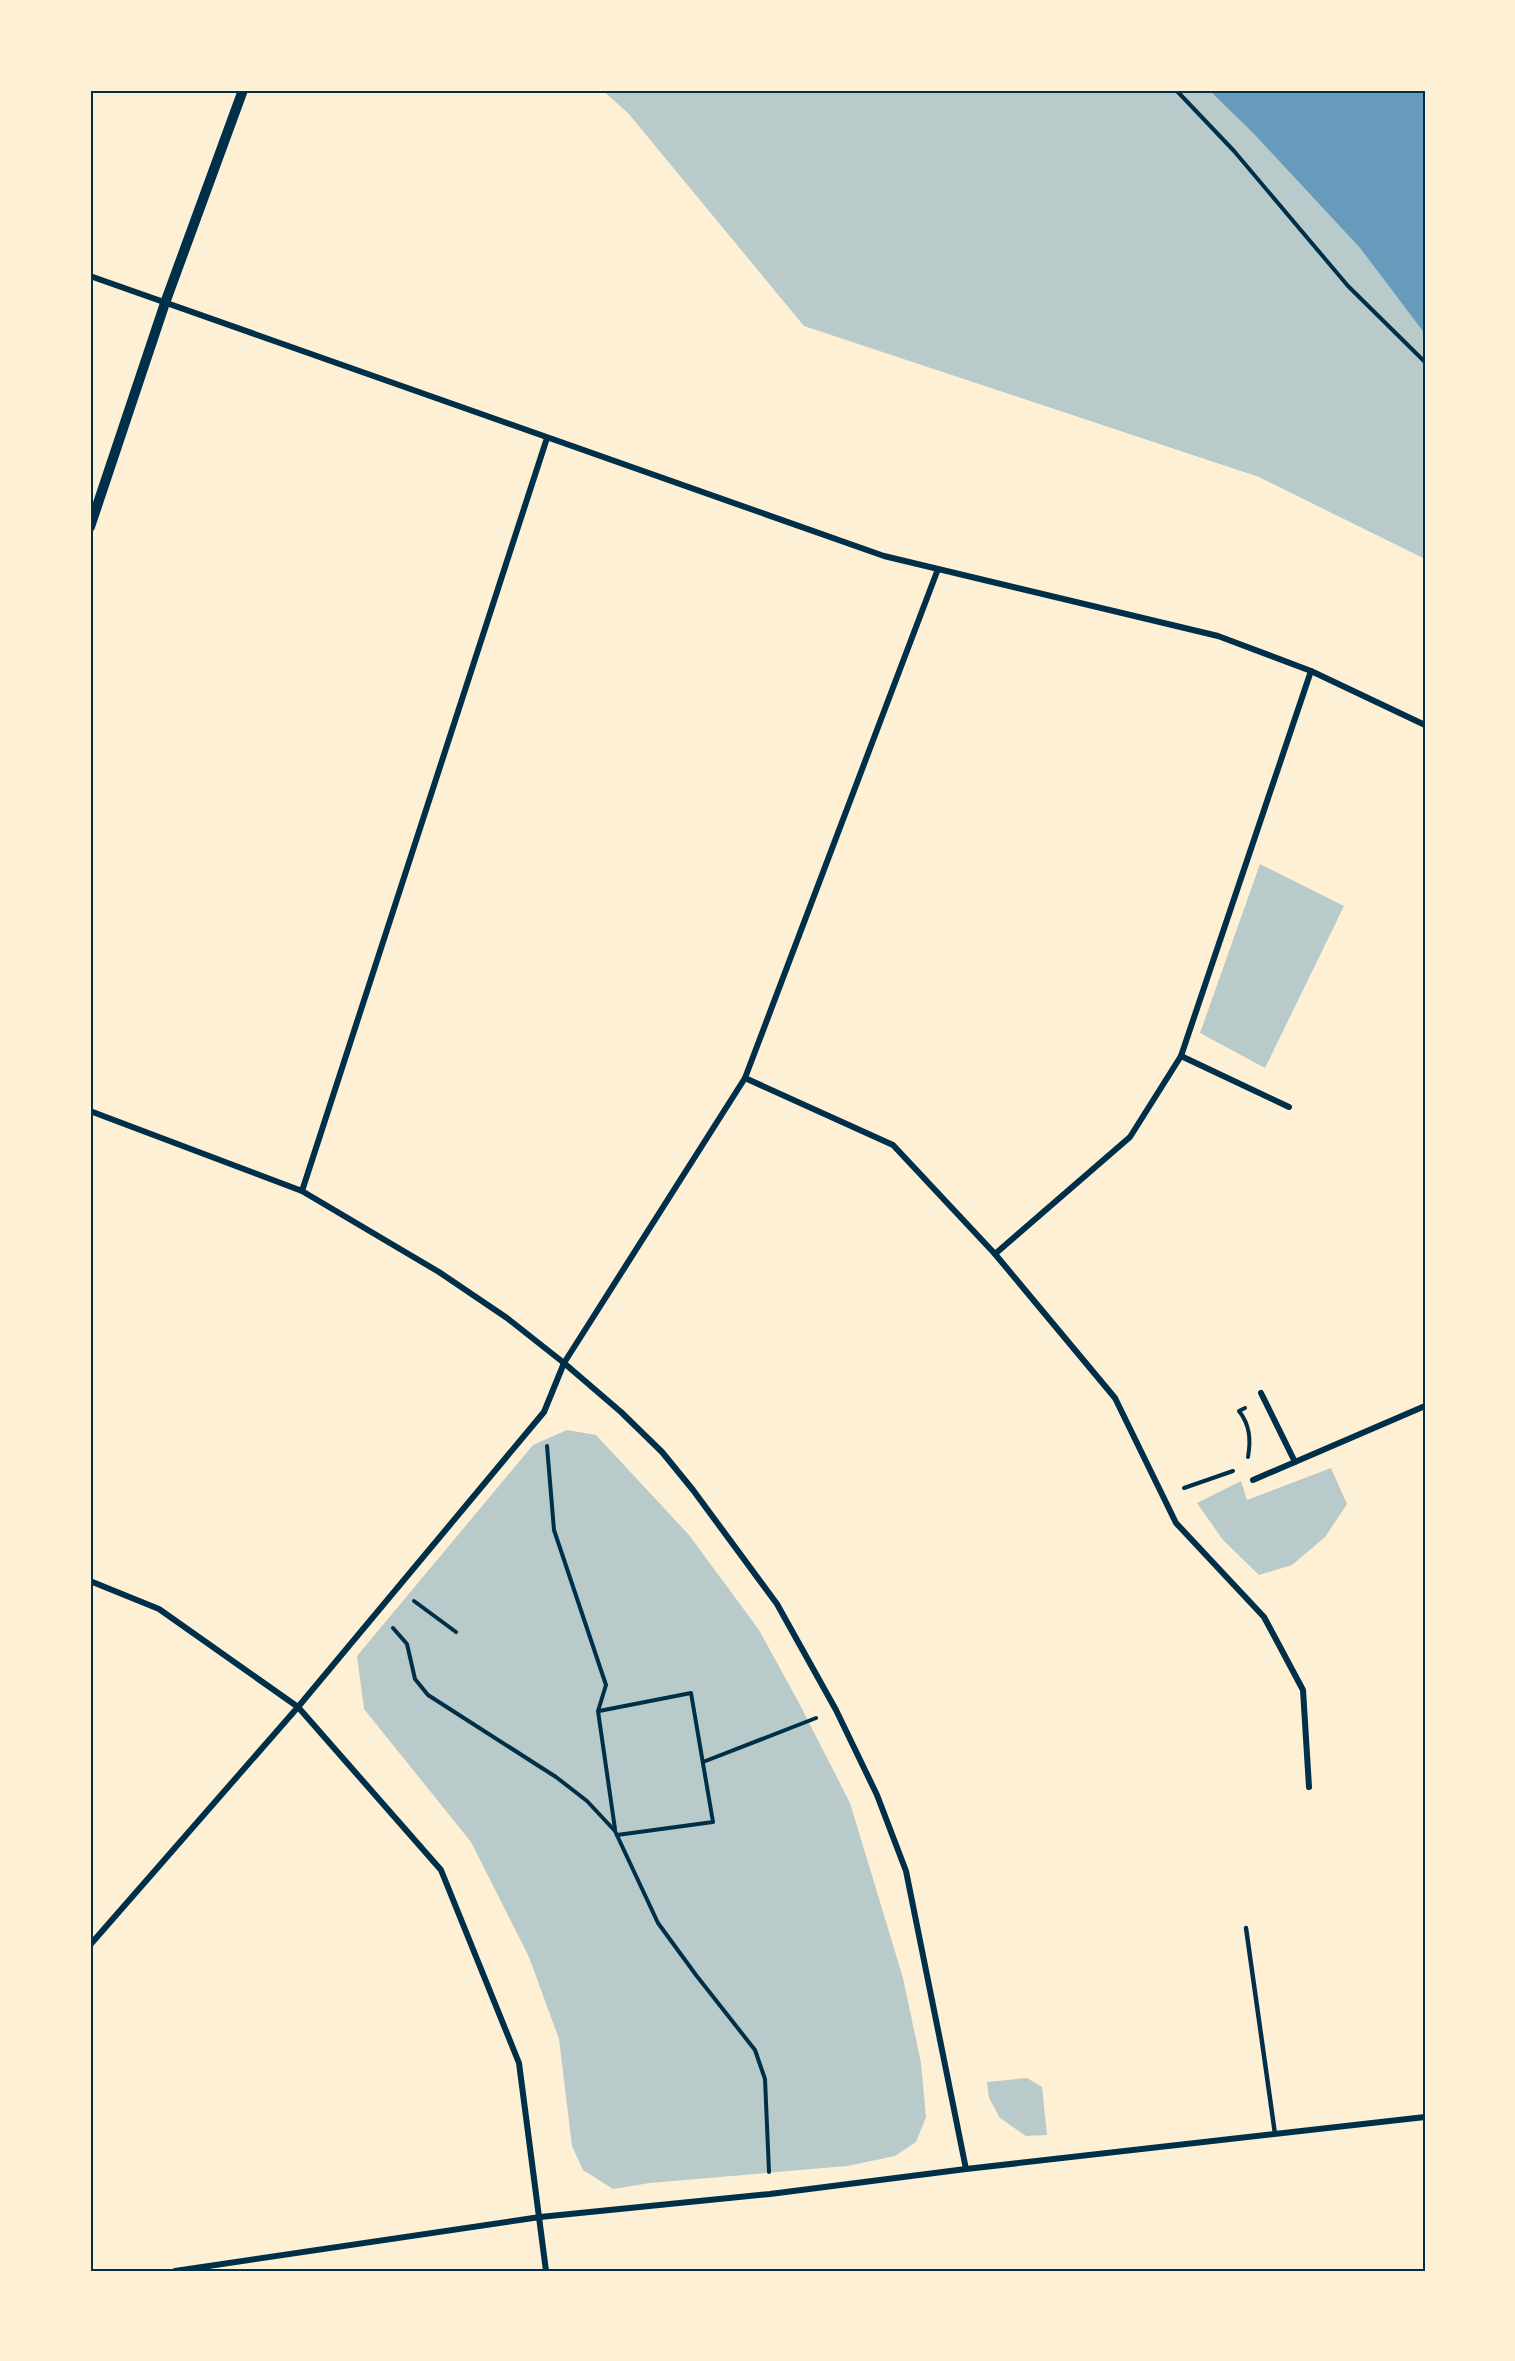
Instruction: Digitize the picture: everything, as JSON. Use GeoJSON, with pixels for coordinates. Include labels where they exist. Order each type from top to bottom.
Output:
{"type":"FeatureCollection","features":[{"type":"Feature","properties":{"kind":"street"},"geometry":{"type":"LineString","coordinates":[[90,527],[165,303],[243,90]]}},
{"type":"Feature","properties":{"kind":"street"},"geometry":{"type":"LineString","coordinates":[[90,276],[885,556],[1218,636],[1311,671],[1425,725]]}},
{"type":"Feature","properties":{"kind":"street"},"geometry":{"type":"LineString","coordinates":[[302,1191],[548,438]]}},
{"type":"Feature","properties":{"kind":"street"},"geometry":{"type":"LineString","coordinates":[[90,1945],[298,1707],[544,1412],[564,1363],[745,1078],[938,570]]}},
{"type":"Feature","properties":{"kind":"street"},"geometry":{"type":"LineString","coordinates":[[995,1254],[1130,1137],[1181,1056],[1311,671]]}},
{"type":"Feature","properties":{"kind":"street"},"geometry":{"type":"LineString","coordinates":[[1181,1056],[1289,1107]]}},
{"type":"Feature","properties":{"kind":"street"},"geometry":{"type":"LineString","coordinates":[[745,1078],[893,1145],[995,1254],[1115,1398],[1176,1523],[1264,1617],[1303,1690],[1308,1786]]}},
{"type":"Feature","properties":{"kind":"street"},"geometry":{"type":"LineString","coordinates":[[90,1111],[302,1191],[439,1272],[507,1318],[564,1363],[621,1412],[662,1452],[777,1604],[836,1710],[877,1795],[906,1871],[966,2169]]}},
{"type":"Feature","properties":{"kind":"street"},"geometry":{"type":"LineString","coordinates":[[1263,1397],[1295,1462]]}},
{"type":"Feature","properties":{"kind":"street"},"geometry":{"type":"LineString","coordinates":[[1253,1480],[1425,1406]]}},
{"type":"Feature","properties":{"kind":"street"},"geometry":{"type":"LineString","coordinates":[[90,1581],[159,1609],[298,1707],[441,1870],[519,2063],[546,2271]]}},
{"type":"Feature","properties":{"kind":"street"},"geometry":{"type":"LineString","coordinates":[[175,2271],[540,2217],[770,2194],[966,2169],[1425,2117]]}},
{"type":"Feature","properties":{"kind":"lane"},"geometry":{"type":"LineString","coordinates":[[1246,1928],[1275,2134]]}},
{"type":"Feature","properties":{"kind":"path"},"geometry":{"type":"LineString","coordinates":[[1176,90],[1234,152],[1348,286],[1425,362]]}},
{"type":"Feature","properties":{"kind":"path"},"geometry":{"type":"LineString","coordinates":[[1163,1496],[1242,1468],[1248,1457],[1251,1440],[1245,1418],[1239,1411],[1263,1397]]}},
{"type":"Feature","properties":{"kind":"path"},"geometry":{"type":"LineString","coordinates":[[544,1412],[554,1530],[606,1685],[598,1711],[616,1833],[658,1923],[755,2050],[765,2079],[770,2194]]}},
{"type":"Feature","properties":{"kind":"path"},"geometry":{"type":"LineString","coordinates":[[1242,1468],[1247,1483],[1253,1480]]}},
{"type":"Feature","properties":{"kind":"path"},"geometry":{"type":"LineString","coordinates":[[396,1589],[456,1632]]}},
{"type":"Feature","properties":{"kind":"path"},"geometry":{"type":"LineString","coordinates":[[378,1611],[407,1644],[415,1679],[428,1695],[556,1777],[587,1801],[616,1833]]}},
{"type":"Feature","properties":{"kind":"path"},"geometry":{"type":"LineString","coordinates":[[598,1711],[691,1693],[713,1822],[616,1833]]}},
{"type":"Feature","properties":{"kind":"path"},"geometry":{"type":"LineString","coordinates":[[703,1762],[836,1710]]}},
{"type":"Feature","properties":{"kind":"shaded area"},"geometry":{"type":"Polygon","coordinates":[[[602,90],[1209,90],[1253,133],[1360,248],[1425,334],[1425,559],[1259,477],[804,326],[628,113],[602,90]]]}},
{"type":"Feature","properties":{"kind":"shaded area"},"geometry":{"type":"Polygon","coordinates":[[[1260,864],[1344,906],[1265,1068],[1200,1033],[1260,864]]]}},
{"type":"Feature","properties":{"kind":"shaded area"},"geometry":{"type":"Polygon","coordinates":[[[567,1430],[596,1435],[689,1535],[759,1630],[850,1803],[903,1978],[921,2063],[926,2117],[916,2142],[895,2156],[847,2166],[650,2183],[613,2189],[583,2170],[572,2146],[559,2039],[529,1957],[471,1842],[364,1709],[357,1656],[533,1445],[567,1430]]]}},
{"type":"Feature","properties":{"kind":"shaded area"},"geometry":{"type":"Polygon","coordinates":[[[1331,1468],[1347,1504],[1325,1537],[1292,1565],[1259,1575],[1223,1540],[1197,1503],[1241,1481],[1247,1500],[1331,1468]]]}},
{"type":"Feature","properties":{"kind":"shaded area"},"geometry":{"type":"Polygon","coordinates":[[[1027,2078],[1042,2087],[1047,2135],[1026,2136],[1000,2118],[989,2098],[987,2082],[1027,2078]]]}},
{"type":"Feature","properties":{"kind":"water"},"geometry":{"type":"Polygon","coordinates":[[[1209,90],[1425,90],[1425,334],[1360,248],[1253,133],[1209,90]]]}}]}
